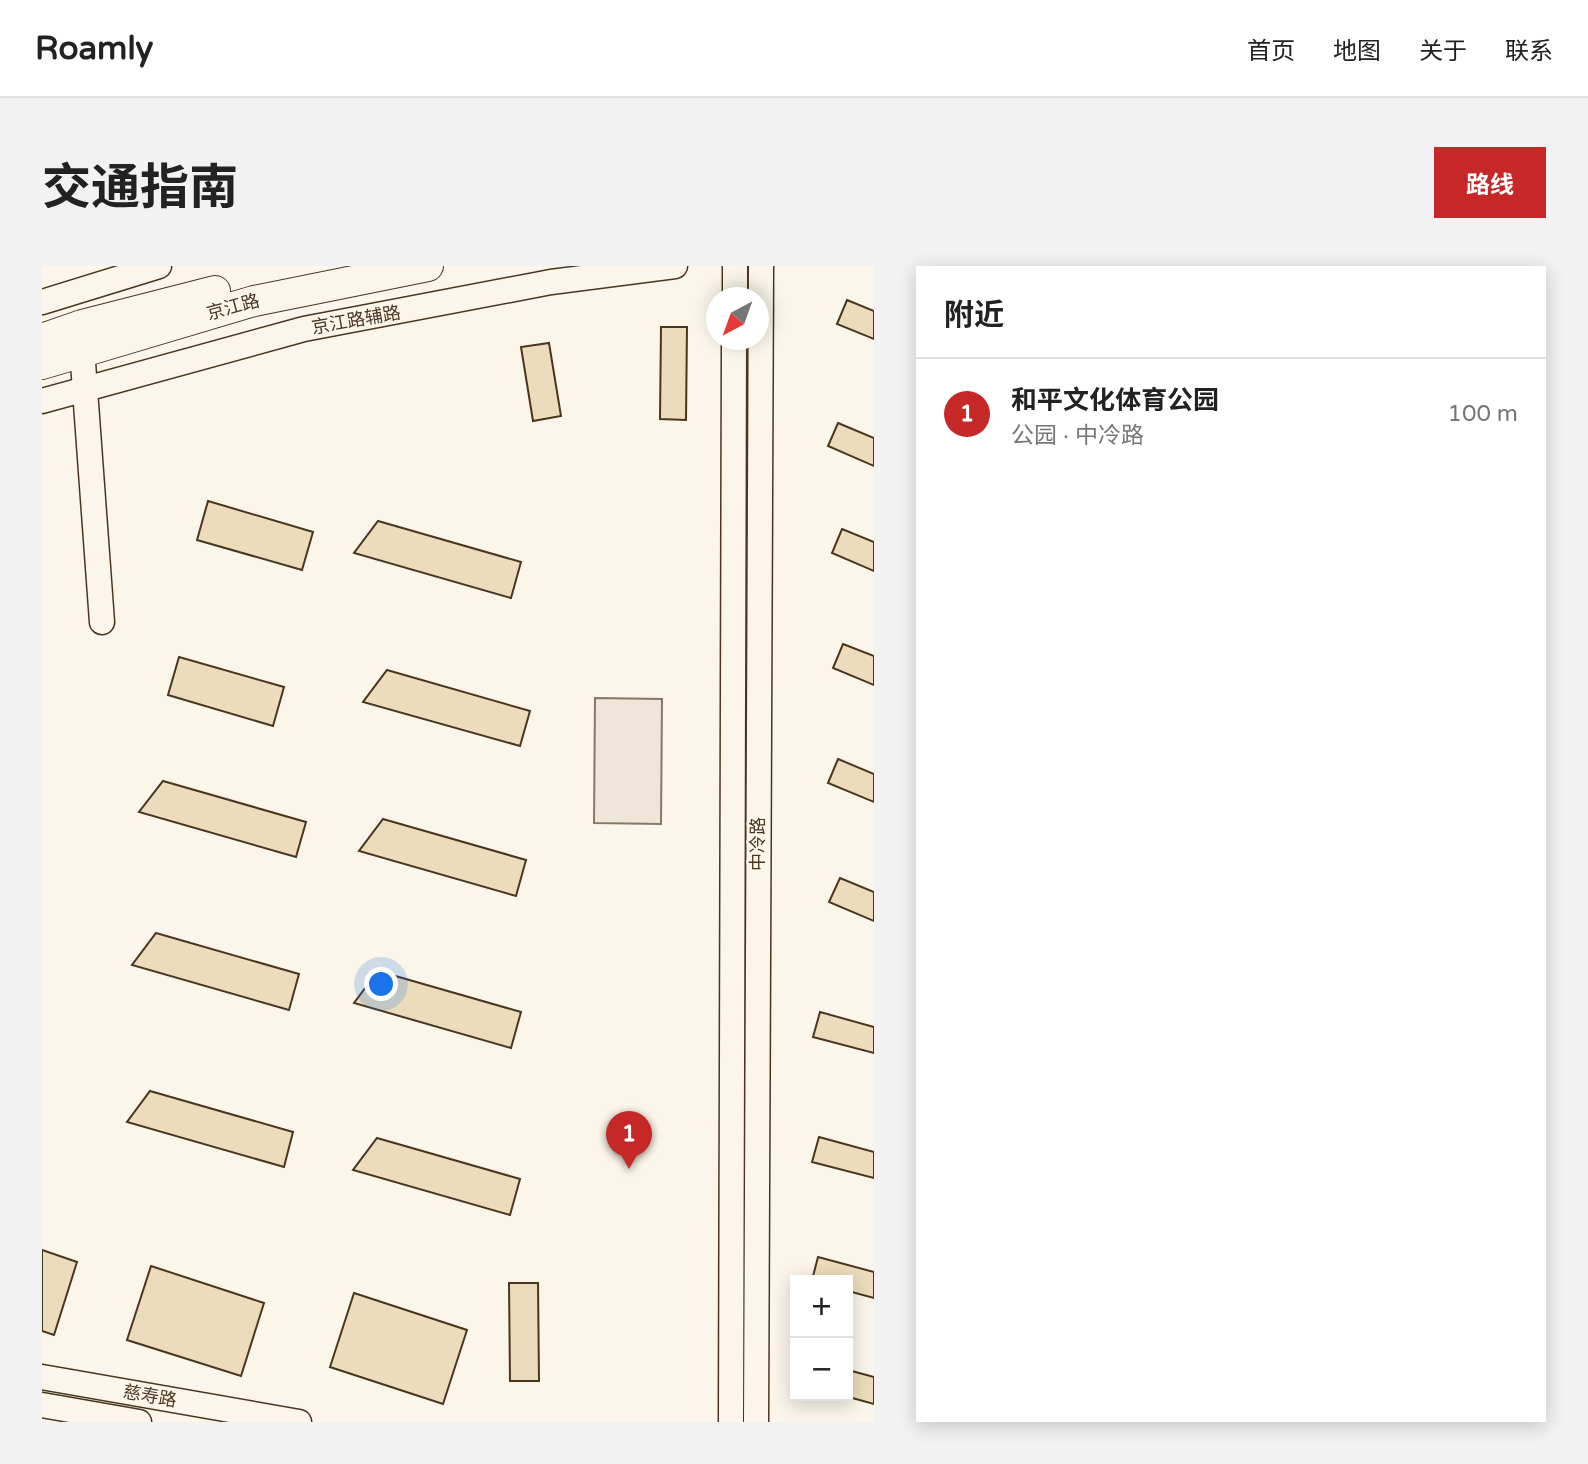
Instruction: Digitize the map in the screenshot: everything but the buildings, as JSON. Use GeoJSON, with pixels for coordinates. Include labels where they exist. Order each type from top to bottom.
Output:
{"type":"FeatureCollection","features":[{"type":"Feature","properties":{"kind":"main road","name":"京江路"},"geometry":{"type":"LineString","coordinates":[[42,340],[82,325],[328,266]]}},
{"type":"Feature","properties":{"kind":"main road","name":"京江路"},"geometry":{"type":"LineString","coordinates":[[42,364],[82,349],[254,300],[428,266]]}},
{"type":"Feature","properties":{"kind":"street"},"geometry":{"type":"LineString","coordinates":[[42,302],[159,266]]}},
{"type":"Feature","properties":{"kind":"street","name":"京江路辅路"},"geometry":{"type":"LineString","coordinates":[[42,401],[303,329],[551,282],[675,266]]}},
{"type":"Feature","properties":{"kind":"street"},"geometry":{"type":"LineString","coordinates":[[734,287],[735,266]]}},
{"type":"Feature","properties":{"kind":"street","name":"中冷路"},"geometry":{"type":"LineString","coordinates":[[756,1422],[761,266]]}},
{"type":"Feature","properties":{"kind":"street"},"geometry":{"type":"LineString","coordinates":[[82,349],[102,622]]}},
{"type":"Feature","properties":{"kind":"street","name":"中冷路"},"geometry":{"type":"LineString","coordinates":[[731,1422],[734,350]]}},
{"type":"Feature","properties":{"kind":"street","name":"慈寿路"},"geometry":{"type":"LineString","coordinates":[[42,1377],[299,1422]]}},
{"type":"Feature","properties":{"kind":"street","name":"慈寿路"},"geometry":{"type":"LineString","coordinates":[[42,1405],[139,1422]]}},
{"type":"Feature","properties":{"kind":"shaded area"},"geometry":{"type":"Polygon","coordinates":[[[595,698],[662,699],[661,824],[594,823],[595,698]]]}},
{"type":"Feature","properties":{"kind":"place","name":"和平文化体育公园"},"geometry":{"type":"Point","coordinates":[629,1169]}}]}
